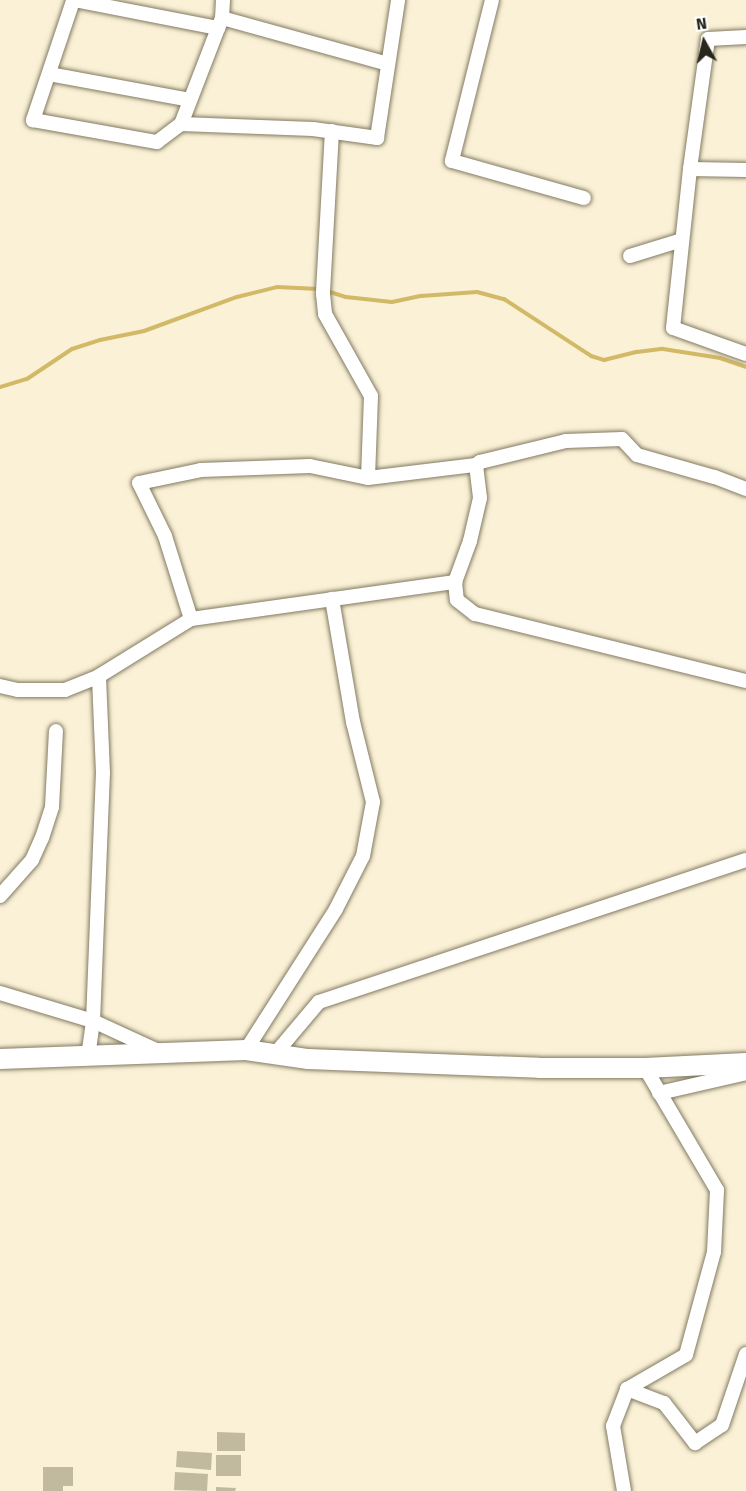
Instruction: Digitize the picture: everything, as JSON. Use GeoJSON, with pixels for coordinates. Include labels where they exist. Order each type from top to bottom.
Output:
{"type":"FeatureCollection","features":[{"type":"Feature","properties":{"kind":"street"},"geometry":{"type":"LineString","coordinates":[[223,0],[220,23],[181,124],[157,142],[33,120],[74,1],[220,23],[388,64]]}},
{"type":"Feature","properties":{"kind":"street"},"geometry":{"type":"LineString","coordinates":[[181,124],[332,131],[377,138],[398,0]]}},
{"type":"Feature","properties":{"kind":"street"},"geometry":{"type":"LineString","coordinates":[[492,0],[453,161],[584,198]]}},
{"type":"Feature","properties":{"kind":"street"},"geometry":{"type":"LineString","coordinates":[[746,36],[708,39],[690,169],[673,328],[746,354]]}},
{"type":"Feature","properties":{"kind":"street"},"geometry":{"type":"LineString","coordinates":[[49,74],[190,100]]}},
{"type":"Feature","properties":{"kind":"street"},"geometry":{"type":"LineString","coordinates":[[332,131],[323,294],[325,314],[371,396],[368,478]]}},
{"type":"Feature","properties":{"kind":"street"},"geometry":{"type":"LineString","coordinates":[[690,169],[746,170]]}},
{"type":"Feature","properties":{"kind":"street"},"geometry":{"type":"LineString","coordinates":[[630,256],[682,240]]}},
{"type":"Feature","properties":{"kind":"street"},"geometry":{"type":"LineString","coordinates":[[191,619],[165,536],[139,483],[201,470],[310,466],[368,478],[476,465],[566,441],[622,439],[637,456],[714,477],[746,489]]}},
{"type":"Feature","properties":{"kind":"street"},"geometry":{"type":"LineString","coordinates":[[476,465],[480,498],[470,541],[455,582],[457,600],[476,614],[746,681]]}},
{"type":"Feature","properties":{"kind":"street"},"geometry":{"type":"LineString","coordinates":[[0,686],[18,690],[64,690],[99,676],[191,619],[455,582]]}},
{"type":"Feature","properties":{"kind":"street"},"geometry":{"type":"LineString","coordinates":[[246,1050],[336,909],[363,856],[373,802],[353,722],[332,599]]}},
{"type":"Feature","properties":{"kind":"street"},"geometry":{"type":"LineString","coordinates":[[88,1057],[93,1022],[103,773],[99,676]]}},
{"type":"Feature","properties":{"kind":"street"},"geometry":{"type":"LineString","coordinates":[[0,896],[10,888],[32,860],[42,838],[52,807],[56,731]]}},
{"type":"Feature","properties":{"kind":"street"},"geometry":{"type":"LineString","coordinates":[[275,1054],[319,1002],[746,860]]}},
{"type":"Feature","properties":{"kind":"street"},"geometry":{"type":"LineString","coordinates":[[0,993],[93,1022],[159,1052]]}},
{"type":"Feature","properties":{"kind":"street"},"geometry":{"type":"LineString","coordinates":[[0,1059],[246,1050],[308,1059],[409,1064],[645,1068],[746,1063]]}},
{"type":"Feature","properties":{"kind":"street"},"geometry":{"type":"LineString","coordinates":[[624,1491],[613,1426],[627,1389],[686,1355],[714,1252],[717,1190],[645,1068]]}},
{"type":"Feature","properties":{"kind":"street"},"geometry":{"type":"LineString","coordinates":[[659,1093],[746,1073]]}},
{"type":"Feature","properties":{"kind":"street"},"geometry":{"type":"LineString","coordinates":[[627,1389],[664,1403],[695,1443],[722,1425],[746,1354]]}},
{"type":"Feature","properties":{"kind":"building"},"geometry":{"type":"Polygon","coordinates":[[[217,1432],[245,1433],[245,1451],[217,1451],[217,1432]]]}},
{"type":"Feature","properties":{"kind":"building"},"geometry":{"type":"Polygon","coordinates":[[[177,1451],[212,1453],[211,1470],[176,1467],[177,1451]]]}},
{"type":"Feature","properties":{"kind":"building"},"geometry":{"type":"Polygon","coordinates":[[[216,1455],[241,1455],[241,1476],[216,1476],[216,1455]]]}},
{"type":"Feature","properties":{"kind":"building"},"geometry":{"type":"Polygon","coordinates":[[[43,1467],[73,1467],[73,1486],[63,1486],[63,1491],[43,1491],[43,1467]]]}},
{"type":"Feature","properties":{"kind":"building"},"geometry":{"type":"Polygon","coordinates":[[[175,1472],[208,1474],[207,1491],[174,1490],[175,1472]]]}},
{"type":"Feature","properties":{"kind":"building"},"geometry":{"type":"Polygon","coordinates":[[[216,1487],[236,1488],[235,1491],[216,1491],[216,1487]]]}},
{"type":"Feature","properties":{"kind":"waterway"},"geometry":{"type":"LineString","coordinates":[[0,387],[27,379],[72,349],[100,340],[144,331],[237,297],[277,287],[319,289]]}},
{"type":"Feature","properties":{"kind":"waterway"},"geometry":{"type":"LineString","coordinates":[[327,291],[346,297],[392,302],[421,296],[477,292],[504,299],[591,356],[604,360],[637,352],[663,349],[720,358],[746,367]]}}]}
